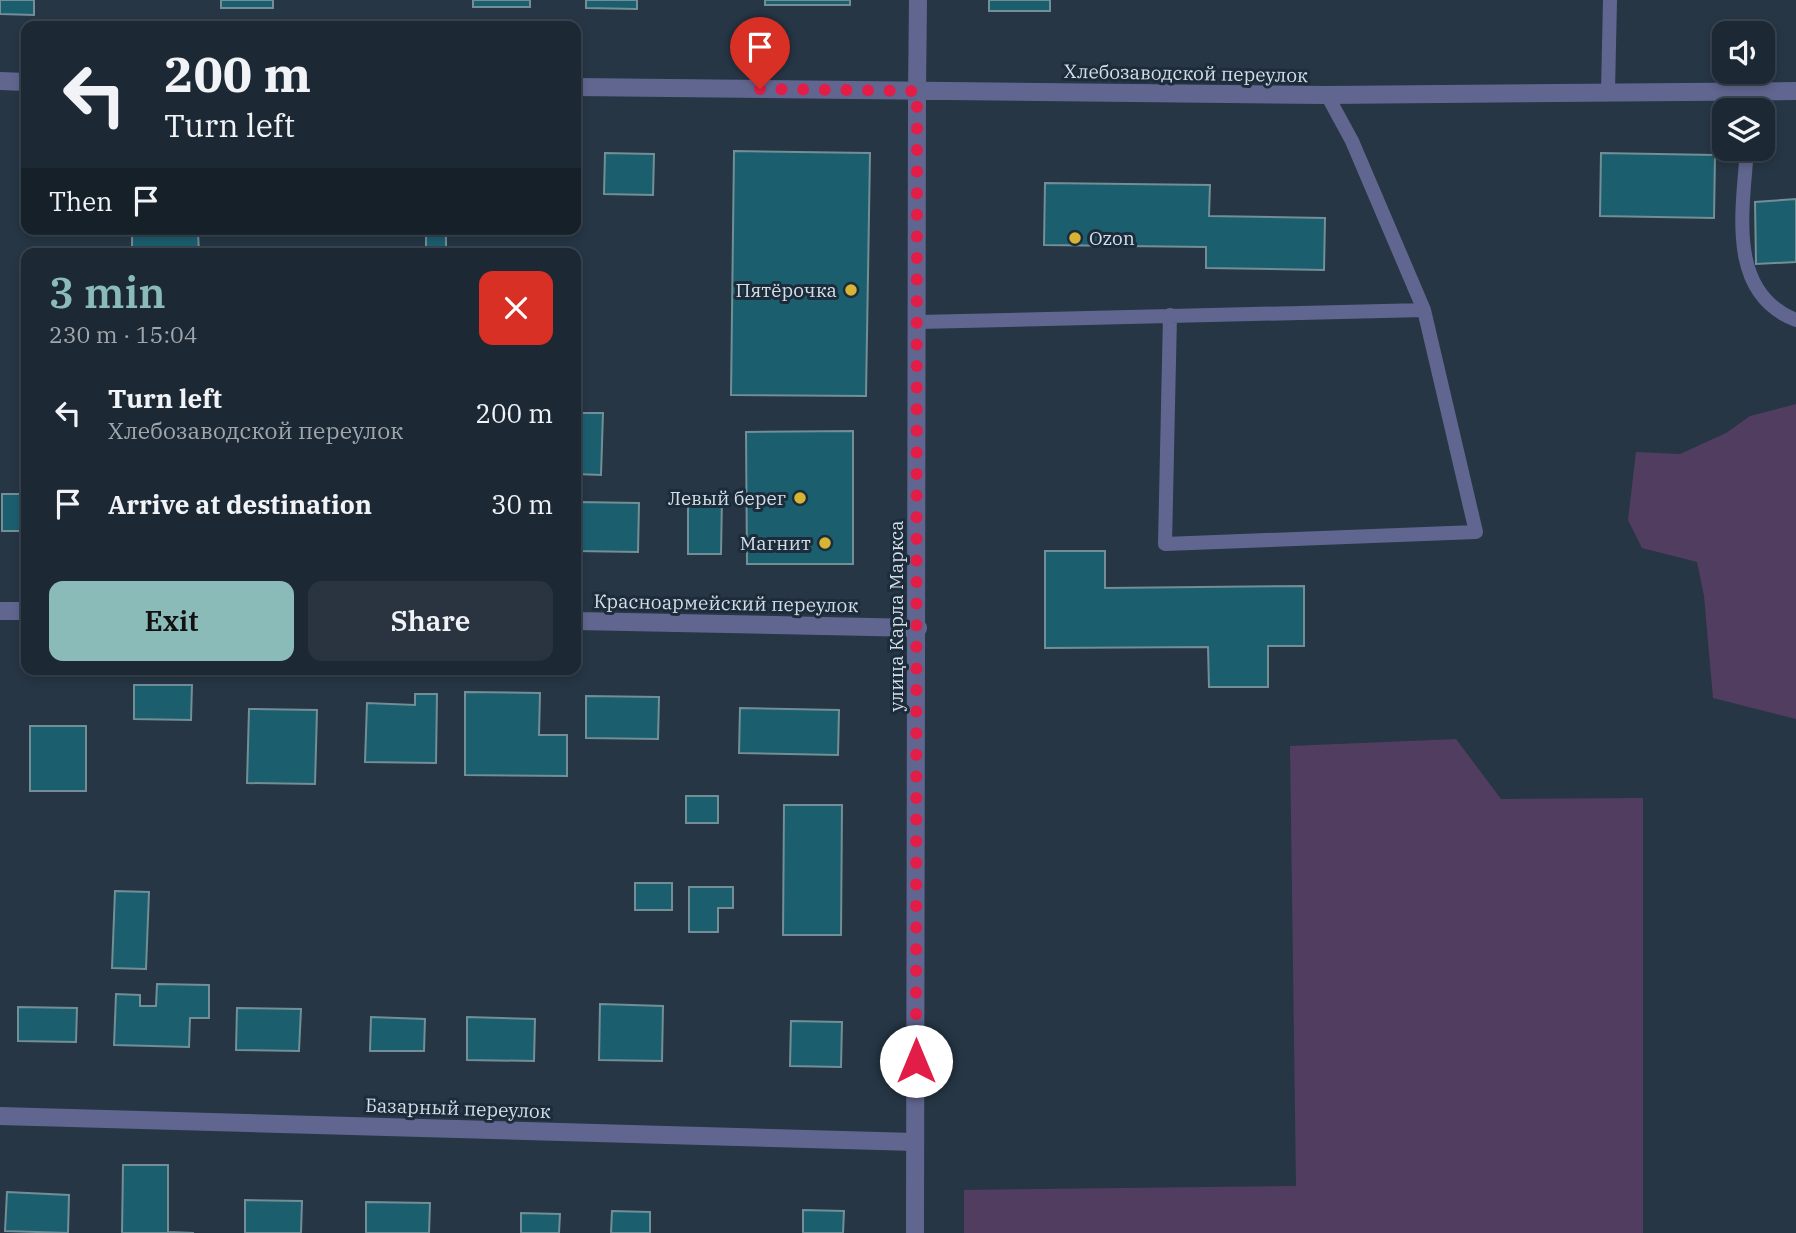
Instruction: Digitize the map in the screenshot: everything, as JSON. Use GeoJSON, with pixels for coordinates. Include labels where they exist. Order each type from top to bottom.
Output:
{"type":"FeatureCollection","features":[{"type":"Feature","properties":{"kind":"street","name":"улица Карла Маркса"},"geometry":{"type":"LineString","coordinates":[[915,1233],[918,0]]}},
{"type":"Feature","properties":{"kind":"street"},"geometry":{"type":"LineString","coordinates":[[0,81],[21,82]]}},
{"type":"Feature","properties":{"kind":"street","name":"Хлебозаводской переулок"},"geometry":{"type":"LineString","coordinates":[[581,87],[1327,95],[1796,91]]}},
{"type":"Feature","properties":{"kind":"street"},"geometry":{"type":"LineString","coordinates":[[0,611],[21,611]]}},
{"type":"Feature","properties":{"kind":"street","name":"Красноармейский переулок"},"geometry":{"type":"LineString","coordinates":[[581,621],[918,628]]}},
{"type":"Feature","properties":{"kind":"street","name":"Базарный переулок"},"geometry":{"type":"LineString","coordinates":[[0,1116],[915,1142]]}},
{"type":"Feature","properties":{"kind":"lane"},"geometry":{"type":"LineString","coordinates":[[1608,91],[1610,0]]}},
{"type":"Feature","properties":{"kind":"lane"},"geometry":{"type":"LineString","coordinates":[[1750,91],[1750,98]]}},
{"type":"Feature","properties":{"kind":"lane"},"geometry":{"type":"LineString","coordinates":[[1170,315],[1165,544],[1476,532],[1424,310],[1352,141],[1327,95]]}},
{"type":"Feature","properties":{"kind":"lane"},"geometry":{"type":"LineString","coordinates":[[1746,161],[1742,248],[1749,277],[1768,304],[1796,320]]}},
{"type":"Feature","properties":{"kind":"lane"},"geometry":{"type":"LineString","coordinates":[[918,322],[1424,310]]}},
{"type":"Feature","properties":{"kind":"shaded area"},"geometry":{"type":"Polygon","coordinates":[[[1796,404],[1796,719],[1713,698],[1704,596],[1697,562],[1642,548],[1628,520],[1636,452],[1680,454],[1726,433],[1750,416],[1796,404]]]}},
{"type":"Feature","properties":{"kind":"shaded area"},"geometry":{"type":"Polygon","coordinates":[[[1456,739],[1501,799],[1643,798],[1643,1233],[964,1233],[964,1190],[1296,1186],[1290,746],[1456,739]]]}},
{"type":"Feature","properties":{"kind":"building"},"geometry":{"type":"Polygon","coordinates":[[[0,0],[34,0],[34,15],[0,14],[0,0]]]}},
{"type":"Feature","properties":{"kind":"building"},"geometry":{"type":"Polygon","coordinates":[[[221,0],[273,0],[273,8],[221,8],[221,0]]]}},
{"type":"Feature","properties":{"kind":"building"},"geometry":{"type":"Polygon","coordinates":[[[473,0],[530,0],[530,7],[473,7],[473,0]]]}},
{"type":"Feature","properties":{"kind":"building"},"geometry":{"type":"Polygon","coordinates":[[[586,0],[637,0],[637,9],[586,8],[586,0]]]}},
{"type":"Feature","properties":{"kind":"building"},"geometry":{"type":"Polygon","coordinates":[[[765,0],[850,0],[850,5],[765,5],[765,0]]]}},
{"type":"Feature","properties":{"kind":"building"},"geometry":{"type":"Polygon","coordinates":[[[989,0],[1050,0],[1050,11],[989,11],[989,0]]]}},
{"type":"Feature","properties":{"kind":"building"},"geometry":{"type":"Polygon","coordinates":[[[734,151],[870,153],[866,396],[731,395],[734,151]]]}},
{"type":"Feature","properties":{"kind":"building"},"geometry":{"type":"Polygon","coordinates":[[[605,153],[654,154],[653,195],[604,194],[605,153]]]}},
{"type":"Feature","properties":{"kind":"building"},"geometry":{"type":"Polygon","coordinates":[[[1601,153],[1712,155],[1712,161],[1715,161],[1714,218],[1600,216],[1601,153]]]}},
{"type":"Feature","properties":{"kind":"building"},"geometry":{"type":"Polygon","coordinates":[[[1045,183],[1210,185],[1209,216],[1325,218],[1324,270],[1206,268],[1206,247],[1044,245],[1045,183]]]}},
{"type":"Feature","properties":{"kind":"building"},"geometry":{"type":"Polygon","coordinates":[[[1796,199],[1796,262],[1756,264],[1755,202],[1796,199]]]}},
{"type":"Feature","properties":{"kind":"building"},"geometry":{"type":"Polygon","coordinates":[[[132,235],[198,235],[199,248],[132,248],[132,235]]]}},
{"type":"Feature","properties":{"kind":"building"},"geometry":{"type":"Polygon","coordinates":[[[426,235],[446,235],[446,248],[426,248],[426,235]]]}},
{"type":"Feature","properties":{"kind":"building"},"geometry":{"type":"Polygon","coordinates":[[[581,413],[603,413],[601,475],[581,474],[581,413]]]}},
{"type":"Feature","properties":{"kind":"building","name":"Левый берег"},"geometry":{"type":"Polygon","coordinates":[[[853,431],[853,564],[747,564],[746,432],[853,431]]]}},
{"type":"Feature","properties":{"kind":"building"},"geometry":{"type":"Polygon","coordinates":[[[2,494],[21,494],[21,531],[2,531],[2,494]]]}},
{"type":"Feature","properties":{"kind":"building"},"geometry":{"type":"Polygon","coordinates":[[[688,496],[722,497],[721,554],[688,554],[688,496]]]}},
{"type":"Feature","properties":{"kind":"building"},"geometry":{"type":"Polygon","coordinates":[[[581,502],[639,503],[638,552],[581,551],[581,502]]]}},
{"type":"Feature","properties":{"kind":"building"},"geometry":{"type":"Polygon","coordinates":[[[1045,551],[1105,551],[1105,588],[1304,586],[1304,646],[1268,646],[1268,687],[1209,687],[1208,647],[1045,648],[1045,551]]]}},
{"type":"Feature","properties":{"kind":"building"},"geometry":{"type":"Polygon","coordinates":[[[134,685],[192,685],[191,720],[134,719],[134,685]]]}},
{"type":"Feature","properties":{"kind":"building"},"geometry":{"type":"Polygon","coordinates":[[[465,692],[540,693],[539,735],[567,735],[567,776],[465,775],[465,692]]]}},
{"type":"Feature","properties":{"kind":"building"},"geometry":{"type":"Polygon","coordinates":[[[415,694],[437,694],[436,763],[365,762],[367,703],[415,705],[415,694]]]}},
{"type":"Feature","properties":{"kind":"building"},"geometry":{"type":"Polygon","coordinates":[[[586,696],[659,697],[658,739],[586,738],[586,696]]]}},
{"type":"Feature","properties":{"kind":"building"},"geometry":{"type":"Polygon","coordinates":[[[740,708],[839,710],[838,755],[739,753],[740,708]]]}},
{"type":"Feature","properties":{"kind":"building"},"geometry":{"type":"Polygon","coordinates":[[[249,709],[317,710],[315,784],[247,783],[249,709]]]}},
{"type":"Feature","properties":{"kind":"building"},"geometry":{"type":"Polygon","coordinates":[[[30,726],[86,726],[86,791],[30,791],[30,726]]]}},
{"type":"Feature","properties":{"kind":"building"},"geometry":{"type":"Polygon","coordinates":[[[686,796],[718,796],[718,823],[686,823],[686,796]]]}},
{"type":"Feature","properties":{"kind":"building"},"geometry":{"type":"Polygon","coordinates":[[[784,805],[842,805],[841,935],[783,935],[784,805]]]}},
{"type":"Feature","properties":{"kind":"building"},"geometry":{"type":"Polygon","coordinates":[[[635,883],[672,883],[672,910],[635,910],[635,883]]]}},
{"type":"Feature","properties":{"kind":"building"},"geometry":{"type":"Polygon","coordinates":[[[689,887],[733,887],[733,908],[718,908],[718,932],[689,932],[689,887]]]}},
{"type":"Feature","properties":{"kind":"building"},"geometry":{"type":"Polygon","coordinates":[[[115,891],[149,892],[146,969],[112,968],[115,891]]]}},
{"type":"Feature","properties":{"kind":"building"},"geometry":{"type":"Polygon","coordinates":[[[157,984],[209,985],[209,1018],[190,1018],[189,1047],[114,1045],[116,994],[140,995],[140,1006],[156,1006],[157,984]]]}},
{"type":"Feature","properties":{"kind":"building"},"geometry":{"type":"Polygon","coordinates":[[[600,1004],[663,1006],[662,1061],[599,1060],[600,1004]]]}},
{"type":"Feature","properties":{"kind":"building"},"geometry":{"type":"Polygon","coordinates":[[[18,1007],[77,1008],[76,1042],[18,1041],[18,1007]]]}},
{"type":"Feature","properties":{"kind":"building"},"geometry":{"type":"Polygon","coordinates":[[[237,1008],[301,1009],[299,1051],[236,1050],[237,1008]]]}},
{"type":"Feature","properties":{"kind":"building"},"geometry":{"type":"Polygon","coordinates":[[[371,1017],[425,1019],[424,1051],[370,1051],[371,1017]]]}},
{"type":"Feature","properties":{"kind":"building"},"geometry":{"type":"Polygon","coordinates":[[[467,1017],[535,1019],[534,1061],[467,1060],[467,1017]]]}},
{"type":"Feature","properties":{"kind":"building"},"geometry":{"type":"Polygon","coordinates":[[[791,1021],[842,1022],[841,1067],[790,1066],[791,1021]]]}},
{"type":"Feature","properties":{"kind":"building"},"geometry":{"type":"Polygon","coordinates":[[[123,1165],[168,1165],[168,1232],[194,1233],[122,1233],[123,1165]]]}},
{"type":"Feature","properties":{"kind":"building"},"geometry":{"type":"Polygon","coordinates":[[[7,1192],[69,1195],[68,1233],[5,1231],[7,1192]]]}},
{"type":"Feature","properties":{"kind":"building"},"geometry":{"type":"Polygon","coordinates":[[[245,1200],[302,1201],[301,1233],[245,1233],[245,1200]]]}},
{"type":"Feature","properties":{"kind":"building"},"geometry":{"type":"Polygon","coordinates":[[[366,1202],[430,1203],[429,1233],[366,1233],[366,1202]]]}},
{"type":"Feature","properties":{"kind":"building"},"geometry":{"type":"Polygon","coordinates":[[[803,1210],[844,1211],[843,1233],[803,1233],[803,1210]]]}},
{"type":"Feature","properties":{"kind":"building"},"geometry":{"type":"Polygon","coordinates":[[[612,1211],[650,1212],[650,1233],[611,1233],[612,1211]]]}},
{"type":"Feature","properties":{"kind":"building"},"geometry":{"type":"Polygon","coordinates":[[[521,1213],[560,1214],[559,1233],[521,1233],[521,1213]]]}},
{"type":"Feature","properties":{"kind":"place","name":"Ozon"},"geometry":{"type":"Point","coordinates":[1075,238]}},
{"type":"Feature","properties":{"kind":"place","name":"Пятёрочка"},"geometry":{"type":"Point","coordinates":[851,290]}},
{"type":"Feature","properties":{"kind":"place","name":"Левый берег"},"geometry":{"type":"Point","coordinates":[800,498]}},
{"type":"Feature","properties":{"kind":"place","name":"Магнит"},"geometry":{"type":"Point","coordinates":[825,543]}},
{"type":"Feature","properties":{"kind":"route"},"geometry":{"type":"LineString","coordinates":[[760,89],[917,91],[916,1061]]}}]}
